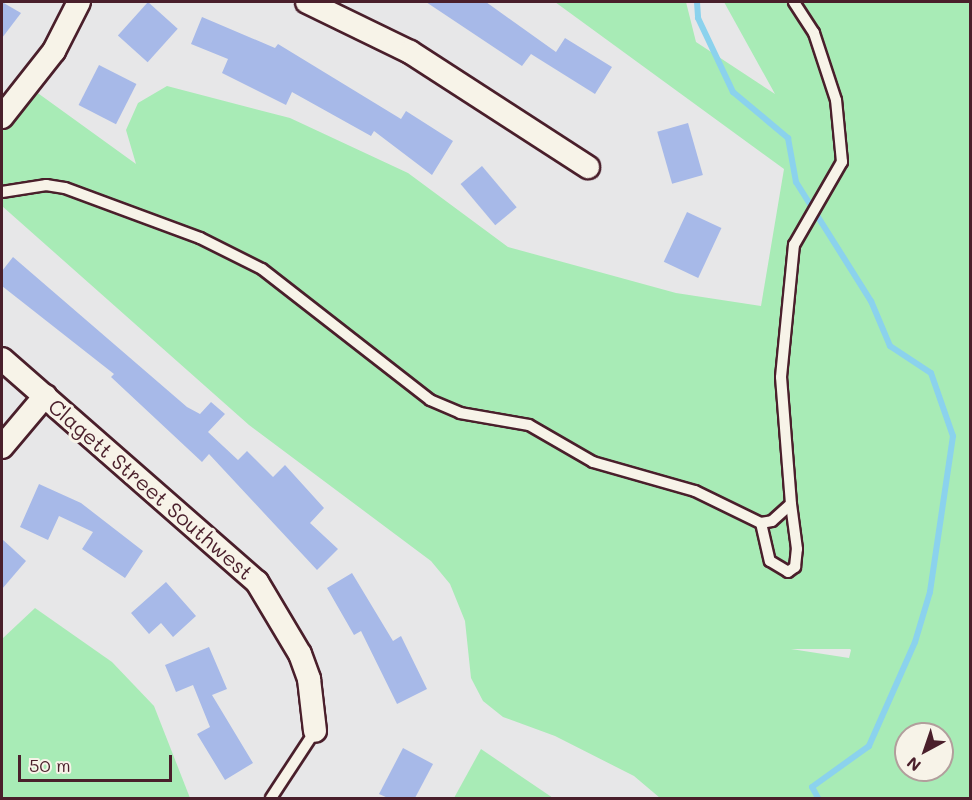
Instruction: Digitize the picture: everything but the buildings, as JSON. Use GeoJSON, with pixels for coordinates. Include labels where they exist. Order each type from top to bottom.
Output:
{"type":"FeatureCollection","features":[{"type":"Feature","properties":{"kind":"street"},"geometry":{"type":"LineString","coordinates":[[2,117],[54,51],[79,2]]}},
{"type":"Feature","properties":{"kind":"street"},"geometry":{"type":"LineString","coordinates":[[306,2],[411,52],[588,166]]}},
{"type":"Feature","properties":{"kind":"street","name":"Clagett Street Southwest"},"geometry":{"type":"LineString","coordinates":[[2,359],[257,582],[300,654],[309,679],[315,731]]}},
{"type":"Feature","properties":{"kind":"street"},"geometry":{"type":"LineString","coordinates":[[2,447],[45,396]]}},
{"type":"Feature","properties":{"kind":"lane"},"geometry":{"type":"LineString","coordinates":[[761,523],[770,561],[788,572],[795,567],[797,549],[791,504],[783,333],[794,245],[804,222],[842,162],[836,100],[814,33],[794,2]]}},
{"type":"Feature","properties":{"kind":"lane"},"geometry":{"type":"LineString","coordinates":[[2,192],[46,185],[65,188],[200,238],[262,269],[430,400],[460,413],[529,425],[593,462],[694,491],[761,523],[781,516],[791,504]]}},
{"type":"Feature","properties":{"kind":"lane"},"geometry":{"type":"LineString","coordinates":[[271,798],[315,731]]}},
{"type":"Feature","properties":{"kind":"green space"},"geometry":{"type":"Polygon","coordinates":[[[555,2],[686,2],[696,42],[775,94],[724,2],[970,2],[970,798],[660,798],[634,776],[555,736],[503,717],[483,701],[471,678],[465,621],[450,584],[431,561],[249,425],[2,206],[2,117],[28,86],[136,164],[126,130],[138,103],[167,86],[290,118],[408,173],[508,247],[676,293],[761,306],[784,169],[555,2]],[[791,649],[849,658],[850,649],[791,649]]]}},
{"type":"Feature","properties":{"kind":"green space"},"geometry":{"type":"Polygon","coordinates":[[[35,608],[112,662],[154,706],[190,798],[2,798],[2,639],[35,608]]]}},
{"type":"Feature","properties":{"kind":"green space"},"geometry":{"type":"Polygon","coordinates":[[[481,749],[553,798],[454,798],[481,749]]]}},
{"type":"Feature","properties":{"kind":"waterway"},"geometry":{"type":"LineString","coordinates":[[697,2],[698,18],[733,92],[788,138],[796,182],[871,301],[890,346],[931,373],[953,436],[930,592],[915,642],[869,746],[812,787],[818,798]]}}]}
